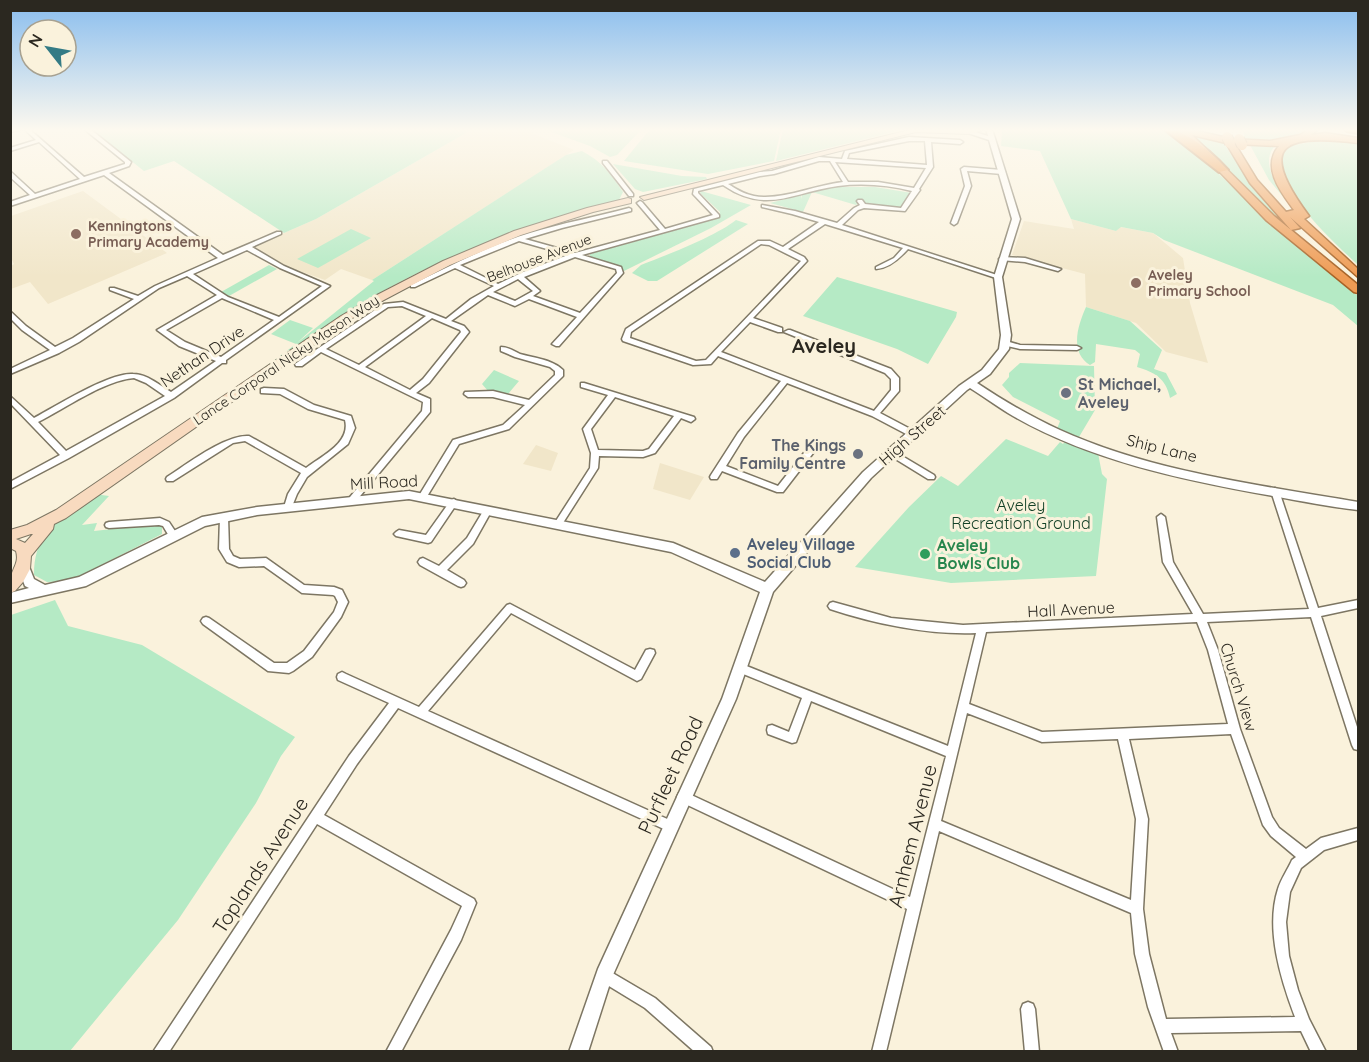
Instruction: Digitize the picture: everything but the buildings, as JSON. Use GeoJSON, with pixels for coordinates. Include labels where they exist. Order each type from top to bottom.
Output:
{"type":"FeatureCollection","features":[{"type":"Feature","properties":{"kind":"highway"},"geometry":{"type":"LineString","coordinates":[[1231,179],[1270,218],[1359,289]]}},
{"type":"Feature","properties":{"kind":"highway"},"geometry":{"type":"LineString","coordinates":[[1256,179],[1268,200],[1297,231],[1359,289]]}},
{"type":"Feature","properties":{"kind":"highway"},"geometry":{"type":"LineString","coordinates":[[1263,179],[1296,217],[1359,272]]}},
{"type":"Feature","properties":{"kind":"highway"},"geometry":{"type":"LineString","coordinates":[[1279,179],[1303,215],[1359,272]]}},
{"type":"Feature","properties":{"kind":"main road","name":"Lance Corporal Nicky Mason Way"},"geometry":{"type":"LineString","coordinates":[[10,587],[38,534],[61,514],[337,323],[383,295],[480,248],[565,217],[722,179]]}},
{"type":"Feature","properties":{"kind":"main road","name":"Lance Corporal Nicky Mason Way"},"geometry":{"type":"LineString","coordinates":[[10,535],[31,530],[61,514]]}},
{"type":"Feature","properties":{"kind":"main road"},"geometry":{"type":"LineString","coordinates":[[10,542],[21,548],[24,561]]}},
{"type":"Feature","properties":{"kind":"street"},"geometry":{"type":"LineString","coordinates":[[16,179],[34,196]]}},
{"type":"Feature","properties":{"kind":"street"},"geometry":{"type":"LineString","coordinates":[[10,204],[88,179]]}},
{"type":"Feature","properties":{"kind":"street"},"geometry":{"type":"LineString","coordinates":[[113,179],[223,258]]}},
{"type":"Feature","properties":{"kind":"street"},"geometry":{"type":"LineString","coordinates":[[617,179],[634,201],[664,231]]}},
{"type":"Feature","properties":{"kind":"street"},"geometry":{"type":"LineString","coordinates":[[725,184],[745,179]]}},
{"type":"Feature","properties":{"kind":"street"},"geometry":{"type":"LineString","coordinates":[[843,179],[846,183]]}},
{"type":"Feature","properties":{"kind":"street"},"geometry":{"type":"LineString","coordinates":[[838,226],[862,203],[903,210],[923,179]]}},
{"type":"Feature","properties":{"kind":"street"},"geometry":{"type":"LineString","coordinates":[[954,223],[968,186],[966,179]]}},
{"type":"Feature","properties":{"kind":"street"},"geometry":{"type":"LineString","coordinates":[[1004,179],[1016,219],[998,277],[1006,344],[1020,347],[1077,348]]}},
{"type":"Feature","properties":{"kind":"street"},"geometry":{"type":"LineString","coordinates":[[725,184],[738,194],[762,201],[846,183],[917,190]]}},
{"type":"Feature","properties":{"kind":"street","name":"Belhouse Avenue"},"geometry":{"type":"LineString","coordinates":[[446,322],[487,292],[520,277],[576,256],[717,216],[695,192],[698,189],[725,184]]}},
{"type":"Feature","properties":{"kind":"street"},"geometry":{"type":"LineString","coordinates":[[413,286],[455,265],[519,239],[560,225],[574,224],[634,201]]}},
{"type":"Feature","properties":{"kind":"street"},"geometry":{"type":"LineString","coordinates":[[764,206],[838,226],[998,277]]}},
{"type":"Feature","properties":{"kind":"street"},"geometry":{"type":"LineString","coordinates":[[784,249],[823,222]]}},
{"type":"Feature","properties":{"kind":"street"},"geometry":{"type":"LineString","coordinates":[[10,372],[88,333],[137,298],[279,233]]}},
{"type":"Feature","properties":{"kind":"street"},"geometry":{"type":"LineString","coordinates":[[519,239],[618,267],[621,271],[556,345]]}},
{"type":"Feature","properties":{"kind":"street"},"geometry":{"type":"LineString","coordinates":[[767,242],[802,258],[803,263],[749,319],[708,362],[699,363],[629,341],[625,337],[628,331],[757,244],[767,242]]}},
{"type":"Feature","properties":{"kind":"street","name":"Nethan Drive"},"geometry":{"type":"LineString","coordinates":[[10,486],[171,396],[327,286],[282,267],[248,247]]}},
{"type":"Feature","properties":{"kind":"street"},"geometry":{"type":"LineString","coordinates":[[878,268],[896,259],[907,247]]}},
{"type":"Feature","properties":{"kind":"street"},"geometry":{"type":"LineString","coordinates":[[1001,262],[1025,260],[1058,269]]}},
{"type":"Feature","properties":{"kind":"street"},"geometry":{"type":"LineString","coordinates":[[455,265],[498,286]]}},
{"type":"Feature","properties":{"kind":"street"},"geometry":{"type":"LineString","coordinates":[[188,273],[221,296],[280,320]]}},
{"type":"Feature","properties":{"kind":"street"},"geometry":{"type":"LineString","coordinates":[[487,292],[515,304],[537,291],[520,277]]}},
{"type":"Feature","properties":{"kind":"street"},"geometry":{"type":"LineString","coordinates":[[112,289],[137,298]]}},
{"type":"Feature","properties":{"kind":"street"},"geometry":{"type":"LineString","coordinates":[[221,296],[161,330],[182,344],[223,361]]}},
{"type":"Feature","properties":{"kind":"street"},"geometry":{"type":"LineString","coordinates":[[530,297],[581,316]]}},
{"type":"Feature","properties":{"kind":"street"},"geometry":{"type":"LineString","coordinates":[[299,364],[391,303],[403,304],[462,328],[464,336],[426,381],[412,392]]}},
{"type":"Feature","properties":{"kind":"street"},"geometry":{"type":"LineString","coordinates":[[359,368],[431,315]]}},
{"type":"Feature","properties":{"kind":"street"},"geometry":{"type":"LineString","coordinates":[[12,317],[56,351]]}},
{"type":"Feature","properties":{"kind":"street"},"geometry":{"type":"LineString","coordinates":[[749,319],[888,371],[894,378],[895,391],[875,414]]}},
{"type":"Feature","properties":{"kind":"street","name":"High Street"},"geometry":{"type":"LineString","coordinates":[[767,590],[859,483],[993,366],[1006,344]]}},
{"type":"Feature","properties":{"kind":"street"},"geometry":{"type":"LineString","coordinates":[[321,349],[427,401],[426,412],[353,499]]}},
{"type":"Feature","properties":{"kind":"street"},"geometry":{"type":"LineString","coordinates":[[423,496],[456,442],[506,427],[529,403],[557,380],[559,370],[535,359],[518,357],[504,349]]}},
{"type":"Feature","properties":{"kind":"street"},"geometry":{"type":"LineString","coordinates":[[716,353],[875,414],[914,434]]}},
{"type":"Feature","properties":{"kind":"street"},"geometry":{"type":"LineString","coordinates":[[32,422],[126,375],[138,377],[171,396]]}},
{"type":"Feature","properties":{"kind":"street"},"geometry":{"type":"LineString","coordinates":[[714,477],[741,435],[786,380]]}},
{"type":"Feature","properties":{"kind":"street","name":"Ship Lane"},"geometry":{"type":"LineString","coordinates":[[971,384],[1028,418],[1085,444],[1177,471],[1359,506]]}},
{"type":"Feature","properties":{"kind":"street"},"geometry":{"type":"LineString","coordinates":[[584,385],[691,419]]}},
{"type":"Feature","properties":{"kind":"street"},"geometry":{"type":"LineString","coordinates":[[264,391],[281,391],[311,407],[348,418],[351,428],[345,442],[306,471],[295,484],[288,507]]}},
{"type":"Feature","properties":{"kind":"street"},"geometry":{"type":"LineString","coordinates":[[468,394],[493,394],[529,403]]}},
{"type":"Feature","properties":{"kind":"street"},"geometry":{"type":"LineString","coordinates":[[558,524],[594,468],[595,453],[587,429],[613,394]]}},
{"type":"Feature","properties":{"kind":"street"},"geometry":{"type":"LineString","coordinates":[[10,398],[66,456]]}},
{"type":"Feature","properties":{"kind":"street"},"geometry":{"type":"LineString","coordinates":[[595,453],[643,454],[652,452],[679,415]]}},
{"type":"Feature","properties":{"kind":"street"},"geometry":{"type":"LineString","coordinates":[[170,479],[222,447],[246,438],[306,471]]}},
{"type":"Feature","properties":{"kind":"street"},"geometry":{"type":"LineString","coordinates":[[720,467],[780,490],[814,446]]}},
{"type":"Feature","properties":{"kind":"street"},"geometry":{"type":"LineString","coordinates":[[892,453],[930,477]]}},
{"type":"Feature","properties":{"kind":"street"},"geometry":{"type":"LineString","coordinates":[[1275,491],[1313,613],[1359,746]]}},
{"type":"Feature","properties":{"kind":"street","name":"Mill Road"},"geometry":{"type":"LineString","coordinates":[[10,598],[82,582],[172,534],[202,522],[288,507],[353,499],[423,496],[673,548],[767,590]]}},
{"type":"Feature","properties":{"kind":"street"},"geometry":{"type":"LineString","coordinates":[[399,534],[428,539],[454,502]]}},
{"type":"Feature","properties":{"kind":"street"},"geometry":{"type":"LineString","coordinates":[[440,571],[470,541],[488,510]]}},
{"type":"Feature","properties":{"kind":"street"},"geometry":{"type":"LineString","coordinates":[[206,621],[272,668],[289,668],[308,654],[338,614],[343,602],[339,592],[302,589],[266,562],[239,563],[230,559],[224,549],[224,517]]}},
{"type":"Feature","properties":{"kind":"street","name":"Church View"},"geometry":{"type":"LineString","coordinates":[[1161,517],[1168,562],[1200,618],[1219,669],[1235,729],[1267,821],[1275,832],[1304,855]]}},
{"type":"Feature","properties":{"kind":"street"},"geometry":{"type":"LineString","coordinates":[[109,525],[159,521],[166,524],[172,534]]}},
{"type":"Feature","properties":{"kind":"street"},"geometry":{"type":"LineString","coordinates":[[24,561],[29,582],[42,590]]}},
{"type":"Feature","properties":{"kind":"street"},"geometry":{"type":"LineString","coordinates":[[423,562],[461,583]]}},
{"type":"Feature","properties":{"kind":"street","name":"Purfleet Road"},"geometry":{"type":"LineString","coordinates":[[604,975],[740,668],[767,590]]}},
{"type":"Feature","properties":{"kind":"street","name":"Hall Avenue"},"geometry":{"type":"LineString","coordinates":[[833,606],[891,622],[927,627],[982,629],[1313,613],[1359,604]]}},
{"type":"Feature","properties":{"kind":"street"},"geometry":{"type":"LineString","coordinates":[[420,713],[510,608],[637,676],[650,653]]}},
{"type":"Feature","properties":{"kind":"street","name":"Arnhem Avenue"},"geometry":{"type":"LineString","coordinates":[[879,1052],[982,629]]}},
{"type":"Feature","properties":{"kind":"street"},"geometry":{"type":"LineString","coordinates":[[740,668],[952,753]]}},
{"type":"Feature","properties":{"kind":"street"},"geometry":{"type":"LineString","coordinates":[[342,677],[670,826]]}},
{"type":"Feature","properties":{"kind":"street"},"geometry":{"type":"LineString","coordinates":[[772,730],[792,738],[808,695]]}},
{"type":"Feature","properties":{"kind":"street","name":"Toplands Avenue"},"geometry":{"type":"LineString","coordinates":[[160,1052],[353,760],[396,702]]}},
{"type":"Feature","properties":{"kind":"street"},"geometry":{"type":"LineString","coordinates":[[964,706],[1042,737],[1235,729]]}},
{"type":"Feature","properties":{"kind":"street"},"geometry":{"type":"LineString","coordinates":[[1123,735],[1142,819],[1137,909],[1144,964],[1161,1026],[1171,1052]]}},
{"type":"Feature","properties":{"kind":"street"},"geometry":{"type":"LineString","coordinates":[[683,797],[915,906]]}},
{"type":"Feature","properties":{"kind":"street"},"geometry":{"type":"LineString","coordinates":[[316,817],[470,903],[456,935],[393,1052]]}},
{"type":"Feature","properties":{"kind":"street"},"geometry":{"type":"LineString","coordinates":[[935,824],[1137,909]]}},
{"type":"Feature","properties":{"kind":"street"},"geometry":{"type":"LineString","coordinates":[[1319,1052],[1303,1024],[1288,982],[1279,926],[1280,904],[1288,880],[1304,855],[1338,837],[1359,834]]}},
{"type":"Feature","properties":{"kind":"street"},"geometry":{"type":"LineString","coordinates":[[578,1052],[604,975],[650,1003],[706,1052]]}},
{"type":"Feature","properties":{"kind":"street"},"geometry":{"type":"LineString","coordinates":[[1028,1009],[1032,1052]]}},
{"type":"Feature","properties":{"kind":"street"},"geometry":{"type":"LineString","coordinates":[[1161,1026],[1303,1024]]}},
{"type":"Feature","properties":{"kind":"shaded area"},"geometry":{"type":"Polygon","coordinates":[[[387,179],[530,179],[372,280],[341,269],[325,280],[288,267],[252,247],[316,219],[387,179]]]}},
{"type":"Feature","properties":{"kind":"shaded area","name":"Kenningtons Primary Academy"},"geometry":{"type":"Polygon","coordinates":[[[83,191],[167,253],[48,304],[30,282],[11,289],[11,266],[14,264],[11,258],[11,216],[83,191]]]}},
{"type":"Feature","properties":{"kind":"shaded area","name":"Aveley Primary School"},"geometry":{"type":"Polygon","coordinates":[[[1071,219],[1116,231],[1120,227],[1153,233],[1183,258],[1190,303],[1208,363],[1166,352],[1136,323],[1086,307],[1085,274],[1012,255],[1024,221],[1074,229],[1071,219]]]}},
{"type":"Feature","properties":{"kind":"shaded area"},"geometry":{"type":"Polygon","coordinates":[[[536,445],[558,453],[551,471],[523,464],[536,445]]]}},
{"type":"Feature","properties":{"kind":"shaded area"},"geometry":{"type":"Polygon","coordinates":[[[660,463],[704,477],[690,500],[653,489],[660,463]]]}},
{"type":"Feature","properties":{"kind":"green space"},"geometry":{"type":"Polygon","coordinates":[[[201,179],[387,179],[316,219],[284,233],[201,179]]]}},
{"type":"Feature","properties":{"kind":"green space"},"geometry":{"type":"Polygon","coordinates":[[[529,179],[614,179],[623,192],[619,200],[477,246],[423,270],[359,305],[253,376],[296,344],[271,334],[290,320],[313,328],[297,343],[374,281],[372,280],[529,179]]]}},
{"type":"Feature","properties":{"kind":"green space"},"geometry":{"type":"Polygon","coordinates":[[[626,179],[707,179],[643,192],[635,189],[626,179]]]}},
{"type":"Feature","properties":{"kind":"green space"},"geometry":{"type":"Polygon","coordinates":[[[1053,179],[1224,179],[1279,230],[1358,296],[1358,326],[1333,305],[1164,240],[1153,233],[1121,227],[1116,231],[1071,219],[1053,179]]]}},
{"type":"Feature","properties":{"kind":"green space"},"geometry":{"type":"Polygon","coordinates":[[[1237,179],[1247,179],[1255,191],[1294,234],[1237,179]]]}},
{"type":"Feature","properties":{"kind":"green space"},"geometry":{"type":"Polygon","coordinates":[[[1273,179],[1296,212],[1269,180],[1273,179]]]}},
{"type":"Feature","properties":{"kind":"green space"},"geometry":{"type":"Polygon","coordinates":[[[1286,179],[1358,179],[1358,265],[1310,216],[1286,179]]]}},
{"type":"Feature","properties":{"kind":"green space"},"geometry":{"type":"Polygon","coordinates":[[[837,187],[875,187],[912,193],[902,208],[859,202],[856,205],[812,192],[837,187]]]}},
{"type":"Feature","properties":{"kind":"green space"},"geometry":{"type":"Polygon","coordinates":[[[701,191],[751,205],[711,228],[624,271],[620,267],[590,258],[590,254],[719,218],[720,212],[700,193],[701,191]]]}},
{"type":"Feature","properties":{"kind":"green space"},"geometry":{"type":"Polygon","coordinates":[[[812,192],[803,212],[770,203],[801,195],[801,199],[802,195],[812,192]]]}},
{"type":"Feature","properties":{"kind":"green space"},"geometry":{"type":"Polygon","coordinates":[[[736,220],[748,224],[657,281],[648,281],[632,273],[641,265],[704,239],[736,220]]]}},
{"type":"Feature","properties":{"kind":"green space"},"geometry":{"type":"Polygon","coordinates":[[[351,229],[371,238],[318,268],[297,259],[351,229]]]}},
{"type":"Feature","properties":{"kind":"green space"},"geometry":{"type":"Polygon","coordinates":[[[269,265],[277,269],[229,296],[221,292],[269,265]]]}},
{"type":"Feature","properties":{"kind":"green space"},"geometry":{"type":"Polygon","coordinates":[[[837,277],[957,312],[928,364],[897,349],[803,316],[837,277]]]}},
{"type":"Feature","properties":{"kind":"green space"},"geometry":{"type":"Polygon","coordinates":[[[1086,307],[1130,321],[1162,350],[1154,369],[1166,373],[1177,394],[1170,398],[1166,385],[1158,377],[1137,367],[1140,354],[1135,350],[1096,344],[1095,362],[1090,365],[1083,360],[1077,346],[1077,338],[1086,307]]]}},
{"type":"Feature","properties":{"kind":"green space"},"geometry":{"type":"Polygon","coordinates":[[[1020,363],[1094,366],[1095,410],[1079,437],[1057,429],[1060,421],[1013,397],[1002,385],[1009,377],[1009,373],[1020,363]]]}},
{"type":"Feature","properties":{"kind":"green space"},"geometry":{"type":"Polygon","coordinates":[[[494,370],[519,381],[508,394],[488,391],[482,384],[494,370]]]}},
{"type":"Feature","properties":{"kind":"green space","name":"Aveley Recreation Ground"},"geometry":{"type":"Polygon","coordinates":[[[1006,439],[1048,456],[1060,442],[1063,444],[1066,440],[1098,453],[1102,474],[1107,479],[1096,576],[951,583],[855,567],[909,507],[941,476],[958,486],[1006,439]]]}},
{"type":"Feature","properties":{"kind":"green space"},"geometry":{"type":"Polygon","coordinates":[[[94,494],[109,496],[82,525],[97,523],[94,531],[158,524],[162,526],[162,534],[70,581],[47,582],[34,575],[35,559],[44,536],[61,518],[94,494]]]}},
{"type":"Feature","properties":{"kind":"green space"},"geometry":{"type":"Polygon","coordinates":[[[55,600],[68,626],[142,645],[295,737],[281,756],[256,803],[178,920],[70,1051],[11,1051],[11,615],[55,600]]]}},
{"type":"Feature","properties":{"kind":"place","name":"Kenningtons Primary Academy"},"geometry":{"type":"Point","coordinates":[76,234]}},
{"type":"Feature","properties":{"kind":"place","name":"Aveley Primary School"},"geometry":{"type":"Point","coordinates":[1136,283]}},
{"type":"Feature","properties":{"kind":"place","name":"St Michael, Aveley"},"geometry":{"type":"Point","coordinates":[1066,393]}},
{"type":"Feature","properties":{"kind":"place","name":"The Kings Family Centre"},"geometry":{"type":"Point","coordinates":[858,454]}},
{"type":"Feature","properties":{"kind":"place","name":"Aveley Village Social Club"},"geometry":{"type":"Point","coordinates":[735,553]}},
{"type":"Feature","properties":{"kind":"place","name":"Aveley Bowls Club"},"geometry":{"type":"Point","coordinates":[925,554]}},
{"type":"Feature","properties":{"kind":"district","name":"Aveley"},"geometry":{"type":"Point","coordinates":[824,345]}}]}
